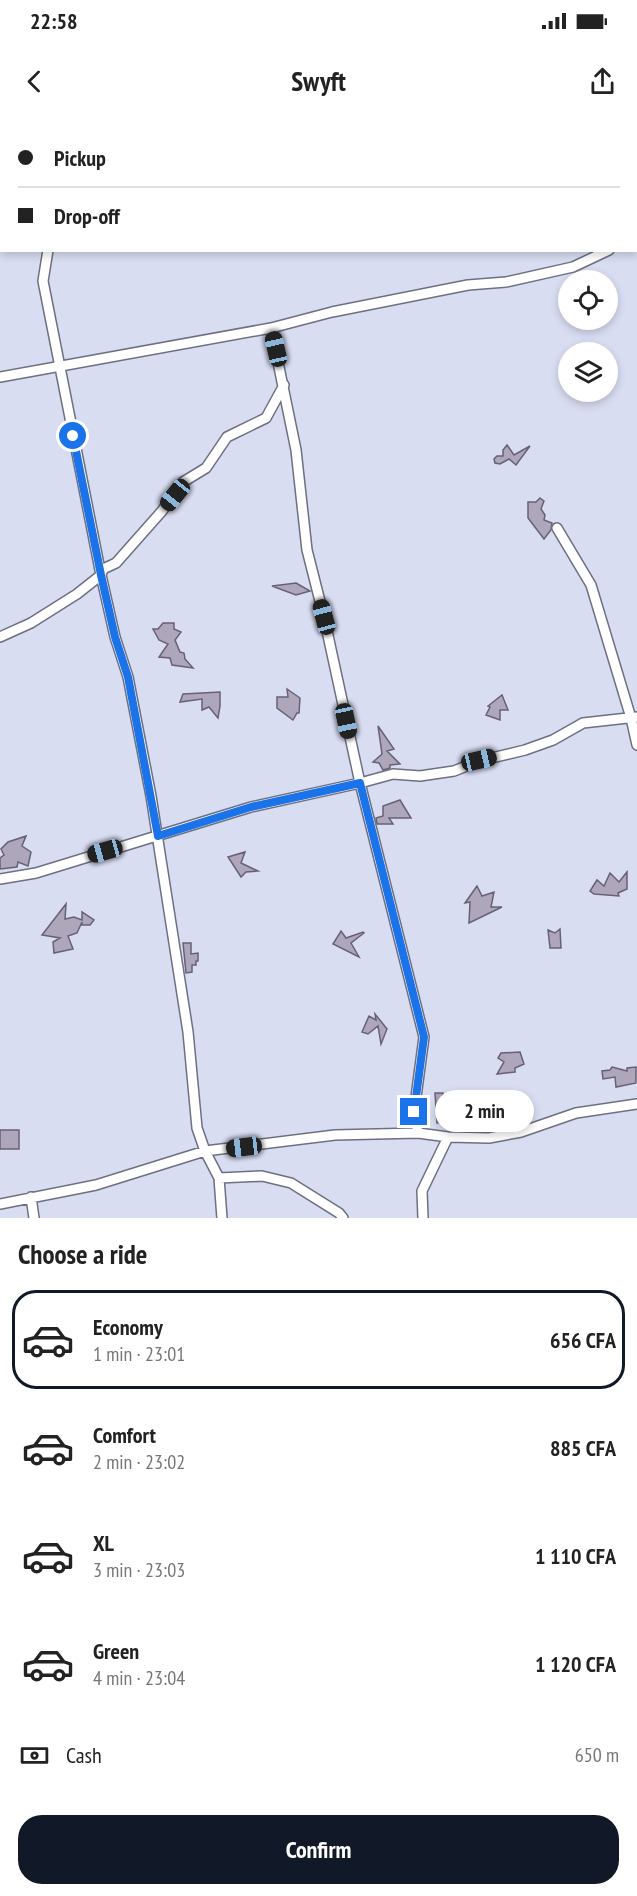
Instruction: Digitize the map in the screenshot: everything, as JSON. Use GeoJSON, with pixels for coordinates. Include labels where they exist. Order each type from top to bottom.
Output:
{"type":"FeatureCollection","features":[{"type":"Feature","properties":{"kind":"street"},"geometry":{"type":"LineString","coordinates":[[48,252],[43,281],[101,575],[115,637],[128,677],[158,836],[188,1032],[197,1128],[205,1151],[219,1178],[222,1218]]}},
{"type":"Feature","properties":{"kind":"street"},"geometry":{"type":"LineString","coordinates":[[0,377],[271,327],[340,310],[468,285],[506,282],[573,267],[605,252]]}},
{"type":"Feature","properties":{"kind":"street"},"geometry":{"type":"LineString","coordinates":[[271,327],[296,450],[307,550],[360,783],[424,1037],[414,1112],[418,1133]]}},
{"type":"Feature","properties":{"kind":"street"},"geometry":{"type":"LineString","coordinates":[[0,637],[31,623],[77,594],[101,575],[103,569],[116,563],[175,495],[183,482],[206,468],[227,437],[266,418],[284,385]]}},
{"type":"Feature","properties":{"kind":"street"},"geometry":{"type":"LineString","coordinates":[[557,528],[591,585],[634,717],[637,745]]}},
{"type":"Feature","properties":{"kind":"street"},"geometry":{"type":"LineString","coordinates":[[0,879],[36,873],[251,807],[393,774],[420,776],[454,771],[479,760],[525,750],[553,740],[583,723],[634,717]]}},
{"type":"Feature","properties":{"kind":"street"},"geometry":{"type":"LineString","coordinates":[[0,1204],[96,1185],[205,1151],[335,1135],[418,1133],[448,1137],[489,1138],[521,1132],[576,1113],[637,1104]]}},
{"type":"Feature","properties":{"kind":"street"},"geometry":{"type":"LineString","coordinates":[[423,1218],[422,1191],[448,1137]]}},
{"type":"Feature","properties":{"kind":"street"},"geometry":{"type":"LineString","coordinates":[[219,1178],[262,1176],[291,1182],[343,1218]]}},
{"type":"Feature","properties":{"kind":"street"},"geometry":{"type":"LineString","coordinates":[[31,1197],[34,1218]]}},
{"type":"Feature","properties":{"kind":"building"},"geometry":{"type":"Polygon","coordinates":[[[507,445],[514,455],[530,446],[516,465],[509,459],[500,464],[495,463],[494,459],[497,456],[503,456],[503,450],[507,445]]]}},
{"type":"Feature","properties":{"kind":"building"},"geometry":{"type":"Polygon","coordinates":[[[540,498],[544,501],[541,509],[545,515],[544,520],[552,523],[551,530],[544,539],[528,518],[528,502],[536,502],[540,498]]]}},
{"type":"Feature","properties":{"kind":"building"},"geometry":{"type":"Polygon","coordinates":[[[296,583],[310,591],[296,595],[272,586],[296,583]]]}},
{"type":"Feature","properties":{"kind":"building"},"geometry":{"type":"Polygon","coordinates":[[[163,623],[174,623],[174,629],[181,632],[175,640],[180,652],[184,653],[185,659],[193,668],[172,665],[170,658],[159,657],[168,644],[159,640],[153,629],[158,629],[163,623]]]}},
{"type":"Feature","properties":{"kind":"building"},"geometry":{"type":"Polygon","coordinates":[[[287,689],[300,698],[299,713],[293,720],[277,708],[277,697],[288,697],[287,689]]]}},
{"type":"Feature","properties":{"kind":"building"},"geometry":{"type":"Polygon","coordinates":[[[220,692],[218,718],[209,707],[202,710],[202,699],[180,702],[183,694],[220,692]]]}},
{"type":"Feature","properties":{"kind":"building"},"geometry":{"type":"Polygon","coordinates":[[[502,695],[508,710],[500,710],[500,720],[486,715],[490,707],[488,706],[502,695]]]}},
{"type":"Feature","properties":{"kind":"building"},"geometry":{"type":"Polygon","coordinates":[[[378,726],[394,749],[387,751],[400,764],[390,765],[390,768],[383,770],[379,763],[373,762],[382,754],[378,726]]]}},
{"type":"Feature","properties":{"kind":"building"},"geometry":{"type":"Polygon","coordinates":[[[400,800],[411,818],[389,818],[393,824],[377,824],[376,818],[383,816],[383,806],[400,800]]]}},
{"type":"Feature","properties":{"kind":"building"},"geometry":{"type":"Polygon","coordinates":[[[26,836],[22,846],[31,852],[28,866],[18,862],[17,867],[0,869],[0,858],[4,855],[1,849],[8,842],[26,836]]]}},
{"type":"Feature","properties":{"kind":"building"},"geometry":{"type":"Polygon","coordinates":[[[245,852],[241,863],[258,871],[246,872],[241,877],[228,857],[245,852]]]}},
{"type":"Feature","properties":{"kind":"building"},"geometry":{"type":"Polygon","coordinates":[[[627,872],[627,889],[618,893],[619,896],[594,894],[590,891],[597,880],[604,886],[610,873],[619,882],[627,872]]]}},
{"type":"Feature","properties":{"kind":"building"},"geometry":{"type":"Polygon","coordinates":[[[477,886],[482,896],[494,892],[491,907],[502,907],[469,923],[470,902],[465,903],[477,886]]]}},
{"type":"Feature","properties":{"kind":"building"},"geometry":{"type":"Polygon","coordinates":[[[66,904],[65,919],[74,917],[82,920],[82,912],[94,920],[90,925],[82,925],[82,922],[77,933],[68,936],[73,949],[54,953],[53,942],[60,938],[42,935],[66,904]]]}},
{"type":"Feature","properties":{"kind":"building"},"geometry":{"type":"Polygon","coordinates":[[[560,929],[561,948],[550,948],[548,930],[555,933],[560,929]]]}},
{"type":"Feature","properties":{"kind":"building"},"geometry":{"type":"Polygon","coordinates":[[[341,931],[346,938],[364,933],[351,943],[359,957],[333,944],[341,931]]]}},
{"type":"Feature","properties":{"kind":"building"},"geometry":{"type":"Polygon","coordinates":[[[183,943],[191,943],[191,954],[198,953],[198,961],[196,965],[192,965],[192,972],[186,973],[183,943]]]}},
{"type":"Feature","properties":{"kind":"building"},"geometry":{"type":"Polygon","coordinates":[[[375,1014],[387,1029],[381,1044],[378,1026],[368,1034],[362,1032],[369,1016],[376,1020],[375,1014]]]}},
{"type":"Feature","properties":{"kind":"building"},"geometry":{"type":"Polygon","coordinates":[[[520,1052],[524,1064],[515,1068],[515,1072],[497,1074],[504,1062],[498,1058],[501,1053],[520,1052]]]}},
{"type":"Feature","properties":{"kind":"building"},"geometry":{"type":"Polygon","coordinates":[[[612,1067],[627,1071],[627,1068],[636,1067],[636,1083],[616,1087],[615,1077],[603,1079],[602,1071],[610,1070],[612,1067]]]}},
{"type":"Feature","properties":{"kind":"building"},"geometry":{"type":"Polygon","coordinates":[[[435,1093],[443,1093],[444,1122],[437,1123],[435,1093]]]}},
{"type":"Feature","properties":{"kind":"building"},"geometry":{"type":"Polygon","coordinates":[[[0,1130],[19,1130],[19,1149],[0,1149],[0,1130]]]}},
{"type":"Feature","properties":{"kind":"route"},"geometry":{"type":"LineString","coordinates":[[73,436],[115,637],[128,677],[158,836],[251,807],[319,790],[360,783],[424,1037],[414,1112]]}}]}
